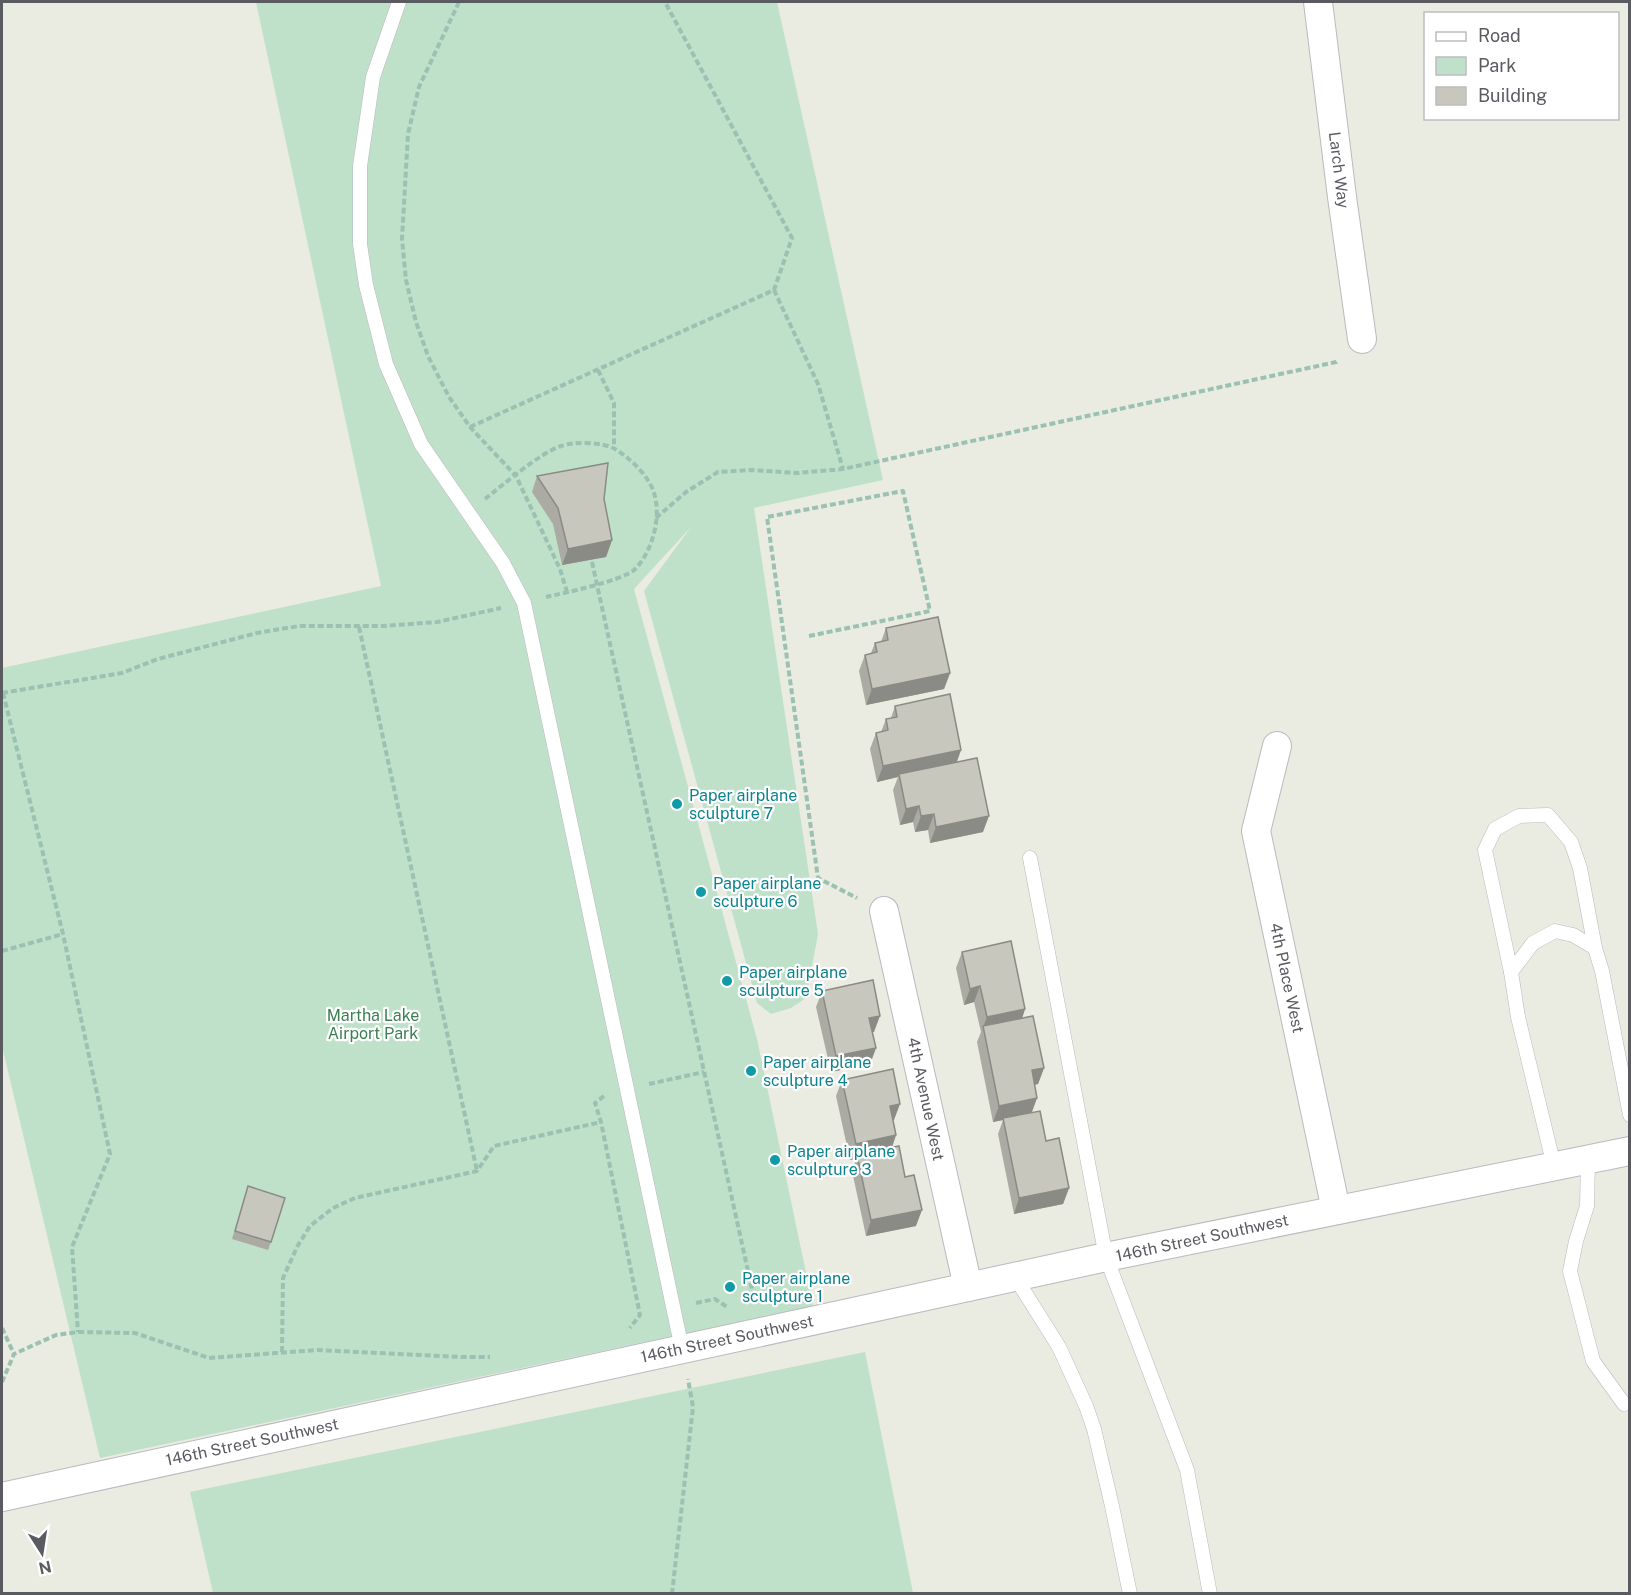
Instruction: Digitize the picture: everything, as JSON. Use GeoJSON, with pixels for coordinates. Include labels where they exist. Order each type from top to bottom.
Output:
{"type":"FeatureCollection","features":[{"type":"Feature","properties":{"kind":"street","name":"Larch Way"},"geometry":{"type":"LineString","coordinates":[[1318,2],[1362,339]]}},
{"type":"Feature","properties":{"kind":"street","name":"4th Place West"},"geometry":{"type":"LineString","coordinates":[[1277,746],[1257,831],[1336,1210]]}},
{"type":"Feature","properties":{"kind":"street","name":"4th Avenue West"},"geometry":{"type":"LineString","coordinates":[[884,911],[968,1287]]}},
{"type":"Feature","properties":{"kind":"street","name":"146th Street Southwest"},"geometry":{"type":"LineString","coordinates":[[2,1497],[1107,1257],[1629,1151]]}},
{"type":"Feature","properties":{"kind":"lane"},"geometry":{"type":"LineString","coordinates":[[399,2],[373,77],[361,155],[362,254],[366,285],[386,364],[421,444],[503,562],[524,603],[682,1349]]}},
{"type":"Feature","properties":{"kind":"lane"},"geometry":{"type":"LineString","coordinates":[[1554,1167],[1518,1017],[1511,972],[1485,850],[1495,829],[1519,816],[1548,814],[1571,842],[1580,868],[1595,948],[1602,971],[1629,1115]]}},
{"type":"Feature","properties":{"kind":"lane"},"geometry":{"type":"LineString","coordinates":[[1030,858],[1107,1257],[1187,1470],[1210,1593]]}},
{"type":"Feature","properties":{"kind":"lane"},"geometry":{"type":"LineString","coordinates":[[1511,972],[1533,943],[1555,930],[1573,935],[1595,948]]}},
{"type":"Feature","properties":{"kind":"lane"},"geometry":{"type":"LineString","coordinates":[[1588,1160],[1587,1206],[1570,1271],[1593,1361],[1624,1404]]}},
{"type":"Feature","properties":{"kind":"lane"},"geometry":{"type":"LineString","coordinates":[[1015,1277],[1059,1347],[1086,1406],[1094,1429],[1130,1593]]}},
{"type":"Feature","properties":{"kind":"path"},"geometry":{"type":"LineString","coordinates":[[459,2],[419,87],[408,134],[402,239],[406,280],[416,322],[428,356],[449,397],[470,427],[516,476],[560,569],[567,592]]}},
{"type":"Feature","properties":{"kind":"path"},"geometry":{"type":"LineString","coordinates":[[665,2],[792,238],[774,290],[818,384],[843,470]]}},
{"type":"Feature","properties":{"kind":"path"},"geometry":{"type":"LineString","coordinates":[[470,427],[774,290]]}},
{"type":"Feature","properties":{"kind":"path"},"geometry":{"type":"LineString","coordinates":[[656,518],[686,492],[718,472],[751,470],[798,473],[843,470],[1336,363],[1362,339]]}},
{"type":"Feature","properties":{"kind":"path"},"geometry":{"type":"LineString","coordinates":[[598,370],[614,403],[614,448]]}},
{"type":"Feature","properties":{"kind":"path"},"geometry":{"type":"LineString","coordinates":[[78,1332],[72,1247],[110,1154],[63,934],[2,693],[122,673],[158,659],[257,633],[300,626],[359,627],[437,622],[596,585],[633,571],[650,547],[656,518],[655,494],[647,477],[614,448],[586,442],[561,446],[468,512]]}},
{"type":"Feature","properties":{"kind":"path"},"geometry":{"type":"LineString","coordinates":[[809,636],[930,611],[903,491],[767,517],[818,878],[884,911]]}},
{"type":"Feature","properties":{"kind":"path"},"geometry":{"type":"LineString","coordinates":[[592,562],[755,1304],[758,1332]]}},
{"type":"Feature","properties":{"kind":"path"},"geometry":{"type":"LineString","coordinates":[[359,627],[477,1171]]}},
{"type":"Feature","properties":{"kind":"path"},"geometry":{"type":"LineString","coordinates":[[2,951],[63,934]]}},
{"type":"Feature","properties":{"kind":"path"},"geometry":{"type":"LineString","coordinates":[[627,1331],[640,1316],[595,1102],[608,1093],[704,1072]]}},
{"type":"Feature","properties":{"kind":"path"},"geometry":{"type":"LineString","coordinates":[[282,1352],[283,1278],[297,1247],[310,1226],[333,1208],[355,1198],[477,1171],[494,1146],[601,1122]]}},
{"type":"Feature","properties":{"kind":"path"},"geometry":{"type":"LineString","coordinates":[[2,1328],[14,1354]]}},
{"type":"Feature","properties":{"kind":"path"},"geometry":{"type":"LineString","coordinates":[[2,1382],[14,1354],[56,1335],[78,1332],[135,1333],[209,1358],[317,1350],[461,1357],[495,1356]]}},
{"type":"Feature","properties":{"kind":"path"},"geometry":{"type":"LineString","coordinates":[[672,1593],[693,1407],[682,1349]]}},
{"type":"Feature","properties":{"kind":"green space","name":"Martha Lake Airport Park"},"geometry":{"type":"Polygon","coordinates":[[[256,2],[777,2],[883,480],[754,508],[818,934],[806,998],[791,1008],[771,1014],[757,1003],[644,591],[691,527],[634,589],[757,1039],[813,1306],[100,1458],[2,1046],[2,668],[381,586],[256,2]]]}},
{"type":"Feature","properties":{"kind":"green space"},"geometry":{"type":"Polygon","coordinates":[[[865,1352],[913,1593],[213,1593],[190,1492],[865,1352]]]}},
{"type":"Feature","properties":{"kind":"building"},"geometry":{"type":"Polygon","coordinates":[[[608,463],[604,499],[612,540],[568,549],[558,508],[537,476],[608,463]]]}},
{"type":"Feature","properties":{"kind":"building"},"geometry":{"type":"Polygon","coordinates":[[[938,617],[950,673],[872,689],[865,655],[877,652],[875,643],[888,640],[886,628],[938,617]]]}},
{"type":"Feature","properties":{"kind":"building"},"geometry":{"type":"Polygon","coordinates":[[[950,694],[961,750],[883,766],[876,733],[888,730],[886,719],[897,717],[895,706],[950,694]]]}},
{"type":"Feature","properties":{"kind":"building"},"geometry":{"type":"Polygon","coordinates":[[[977,758],[989,816],[936,827],[934,814],[921,816],[919,806],[906,809],[899,774],[977,758]]]}},
{"type":"Feature","properties":{"kind":"building"},"geometry":{"type":"Polygon","coordinates":[[[1011,941],[1025,1009],[987,1017],[980,986],[970,989],[962,952],[1011,941]]]}},
{"type":"Feature","properties":{"kind":"building"},"geometry":{"type":"Polygon","coordinates":[[[873,980],[880,1016],[869,1018],[876,1048],[836,1056],[822,991],[873,980]]]}},
{"type":"Feature","properties":{"kind":"building"},"geometry":{"type":"Polygon","coordinates":[[[1033,1016],[1044,1068],[1032,1070],[1037,1098],[999,1106],[983,1026],[1033,1016]]]}},
{"type":"Feature","properties":{"kind":"building"},"geometry":{"type":"Polygon","coordinates":[[[893,1069],[900,1104],[890,1106],[896,1135],[856,1144],[842,1080],[893,1069]]]}},
{"type":"Feature","properties":{"kind":"building"},"geometry":{"type":"Polygon","coordinates":[[[1040,1111],[1046,1141],[1059,1138],[1069,1188],[1019,1198],[1003,1118],[1040,1111]]]}},
{"type":"Feature","properties":{"kind":"building"},"geometry":{"type":"Polygon","coordinates":[[[899,1146],[905,1177],[914,1175],[922,1210],[871,1220],[857,1155],[899,1146]]]}},
{"type":"Feature","properties":{"kind":"building"},"geometry":{"type":"Polygon","coordinates":[[[248,1186],[285,1198],[271,1242],[235,1231],[248,1186]]]}},
{"type":"Feature","properties":{"kind":"place","name":"Paper airplane sculpture 7"},"geometry":{"type":"Point","coordinates":[677,804]}},
{"type":"Feature","properties":{"kind":"place","name":"Paper airplane sculpture 6"},"geometry":{"type":"Point","coordinates":[701,892]}},
{"type":"Feature","properties":{"kind":"place","name":"Paper airplane sculpture 5"},"geometry":{"type":"Point","coordinates":[727,981]}},
{"type":"Feature","properties":{"kind":"place","name":"Paper airplane sculpture 4"},"geometry":{"type":"Point","coordinates":[751,1071]}},
{"type":"Feature","properties":{"kind":"place","name":"Paper airplane sculpture 3"},"geometry":{"type":"Point","coordinates":[775,1160]}},
{"type":"Feature","properties":{"kind":"place","name":"Paper airplane sculpture 1"},"geometry":{"type":"Point","coordinates":[730,1287]}}]}
